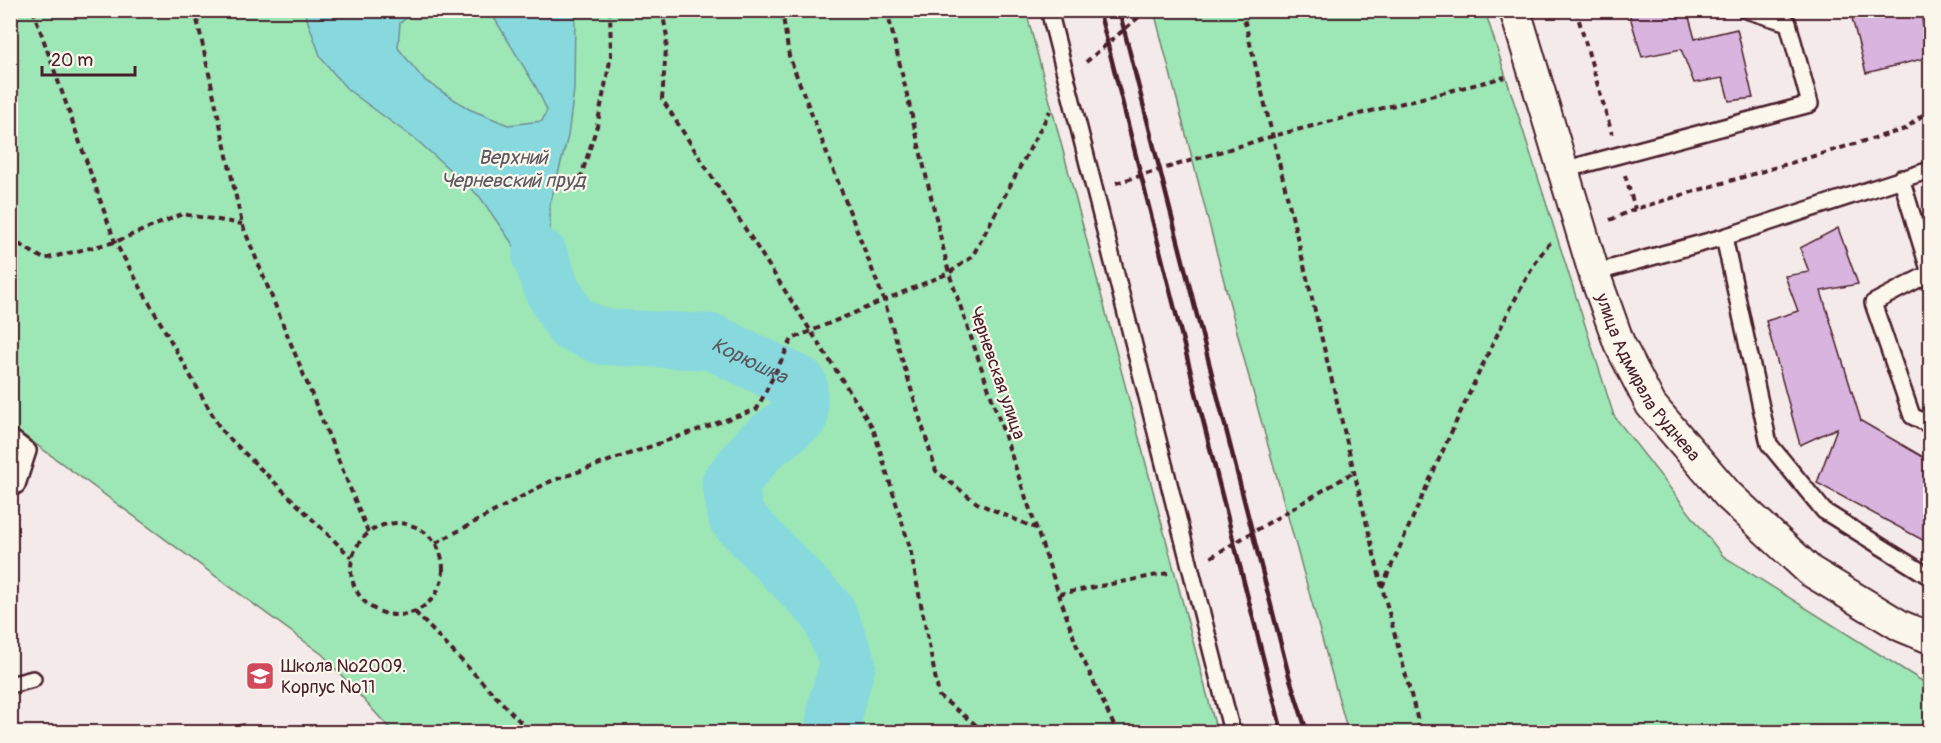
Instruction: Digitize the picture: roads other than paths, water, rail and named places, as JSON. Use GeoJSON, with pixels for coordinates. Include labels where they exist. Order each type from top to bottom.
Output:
{"type":"FeatureCollection","features":[{"type":"Feature","properties":{"kind":"street","name":"улица Адмирала Руднева"},"geometry":{"type":"LineString","coordinates":[[1515,10],[1594,273],[1619,343],[1651,405],[1728,495],[1810,571],[1901,626],[1930,638]]}},
{"type":"Feature","properties":{"kind":"lane"},"geometry":{"type":"LineString","coordinates":[[1049,10],[1232,732]]}},
{"type":"Feature","properties":{"kind":"lane"},"geometry":{"type":"LineString","coordinates":[[1563,170],[1618,153],[1809,104],[1788,23],[1746,10]]}},
{"type":"Feature","properties":{"kind":"lane"},"geometry":{"type":"LineString","coordinates":[[1594,273],[1724,237],[1930,170]]}},
{"type":"Feature","properties":{"kind":"lane"},"geometry":{"type":"LineString","coordinates":[[1901,178],[1930,273],[1873,303],[1912,416],[1930,425]]}},
{"type":"Feature","properties":{"kind":"lane"},"geometry":{"type":"LineString","coordinates":[[1724,237],[1769,444],[1824,511],[1930,577]]}},
{"type":"Feature","properties":{"kind":"lane"},"geometry":{"type":"LineString","coordinates":[[10,437],[28,451],[17,485],[10,489]]}},
{"type":"Feature","properties":{"kind":"lane"},"geometry":{"type":"LineString","coordinates":[[10,685],[33,679]]}},
{"type":"Feature","properties":{"kind":"water","name":"Верхний Черневский пруд"},"geometry":{"type":"Polygon","coordinates":[[[304,11],[415,11],[400,23],[398,48],[424,80],[469,109],[508,125],[542,121],[547,110],[536,87],[490,11],[575,11],[574,89],[568,136],[550,204],[550,260],[573,314],[572,324],[562,325],[523,259],[480,197],[420,143],[347,89],[321,58],[304,11]]]}},
{"type":"Feature","properties":{"kind":"waterway","name":"Корюшка"},"geometry":{"type":"LineString","coordinates":[[540,256],[552,289],[572,324],[604,337],[712,342],[799,384],[800,416],[761,446],[730,483],[736,517],[828,612],[848,664],[836,705],[833,730],[836,732]]}},
{"type":"Feature","properties":{"kind":"railway"},"geometry":{"type":"LineString","coordinates":[[1099,10],[1282,732]]}},
{"type":"Feature","properties":{"kind":"railway"},"geometry":{"type":"LineString","coordinates":[[1119,10],[1289,676],[1307,732]]}},
{"type":"Feature","properties":{"kind":"place","name":"Школа №2009. Корпус №11"},"geometry":{"type":"Point","coordinates":[260,676]}}]}
